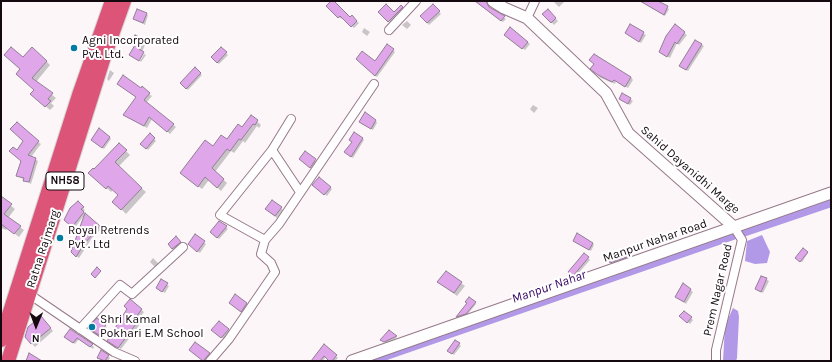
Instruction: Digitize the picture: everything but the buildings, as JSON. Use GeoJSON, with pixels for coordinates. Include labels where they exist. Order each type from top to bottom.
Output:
{"type":"FeatureCollection","features":[{"type":"Feature","properties":{"kind":"highway","name":"Ratna Rajmarg"},"geometry":{"type":"LineString","coordinates":[[1,340],[77,103],[112,1]]}},
{"type":"Feature","properties":{"kind":"highway","name":"Ratna Rajmarg"},"geometry":{"type":"LineString","coordinates":[[8,361],[104,57],[124,1]]}},
{"type":"Feature","properties":{"kind":"street"},"geometry":{"type":"LineString","coordinates":[[389,30],[416,1]]}},
{"type":"Feature","properties":{"kind":"street","name":"Sahid Dayanidhi Marge"},"geometry":{"type":"LineString","coordinates":[[494,1],[504,8],[528,18],[606,93],[628,133],[734,227]]}},
{"type":"Feature","properties":{"kind":"street"},"geometry":{"type":"LineString","coordinates":[[528,18],[535,1]]}},
{"type":"Feature","properties":{"kind":"street"},"geometry":{"type":"LineString","coordinates":[[210,361],[229,339],[275,272],[271,263],[262,254],[265,240],[279,224],[374,84]]}},
{"type":"Feature","properties":{"kind":"street"},"geometry":{"type":"LineString","coordinates":[[265,240],[220,215],[272,150],[291,120]]}},
{"type":"Feature","properties":{"kind":"street"},"geometry":{"type":"LineString","coordinates":[[272,150],[300,192]]}},
{"type":"Feature","properties":{"kind":"street","name":"Manpur Nahar Road"},"geometry":{"type":"LineString","coordinates":[[352,361],[831,193]]}},
{"type":"Feature","properties":{"kind":"street","name":"Prem Nagar Road"},"geometry":{"type":"LineString","coordinates":[[716,361],[716,350],[742,240],[734,227]]}},
{"type":"Feature","properties":{"kind":"street"},"geometry":{"type":"LineString","coordinates":[[80,329],[120,285],[132,294],[183,247]]}},
{"type":"Feature","properties":{"kind":"street"},"geometry":{"type":"LineString","coordinates":[[29,294],[114,352],[135,361]]}},
{"type":"Feature","properties":{"kind":"shaded area"},"geometry":{"type":"Polygon","coordinates":[[[762,235],[770,252],[767,263],[755,264],[745,261],[747,241],[762,235]]]}},
{"type":"Feature","properties":{"kind":"shaded area"},"geometry":{"type":"Polygon","coordinates":[[[733,308],[738,311],[739,317],[737,358],[736,361],[723,361],[725,326],[733,308]]]}},
{"type":"Feature","properties":{"kind":"waterway","name":"Manpur Nahar"},"geometry":{"type":"LineString","coordinates":[[743,233],[831,203]]}},
{"type":"Feature","properties":{"kind":"waterway","name":"Manpur Nahar"},"geometry":{"type":"LineString","coordinates":[[372,361],[733,236]]}},
{"type":"Feature","properties":{"kind":"place","name":"Agni Incorporated Pvt. Ltd."},"geometry":{"type":"Point","coordinates":[74,48]}},
{"type":"Feature","properties":{"kind":"place","name":"Royal Retrends Pvt . Ltd"},"geometry":{"type":"Point","coordinates":[60,238]}},
{"type":"Feature","properties":{"kind":"place","name":"Shri Kamal Pokhari E.M School"},"geometry":{"type":"Point","coordinates":[92,327]}}]}
